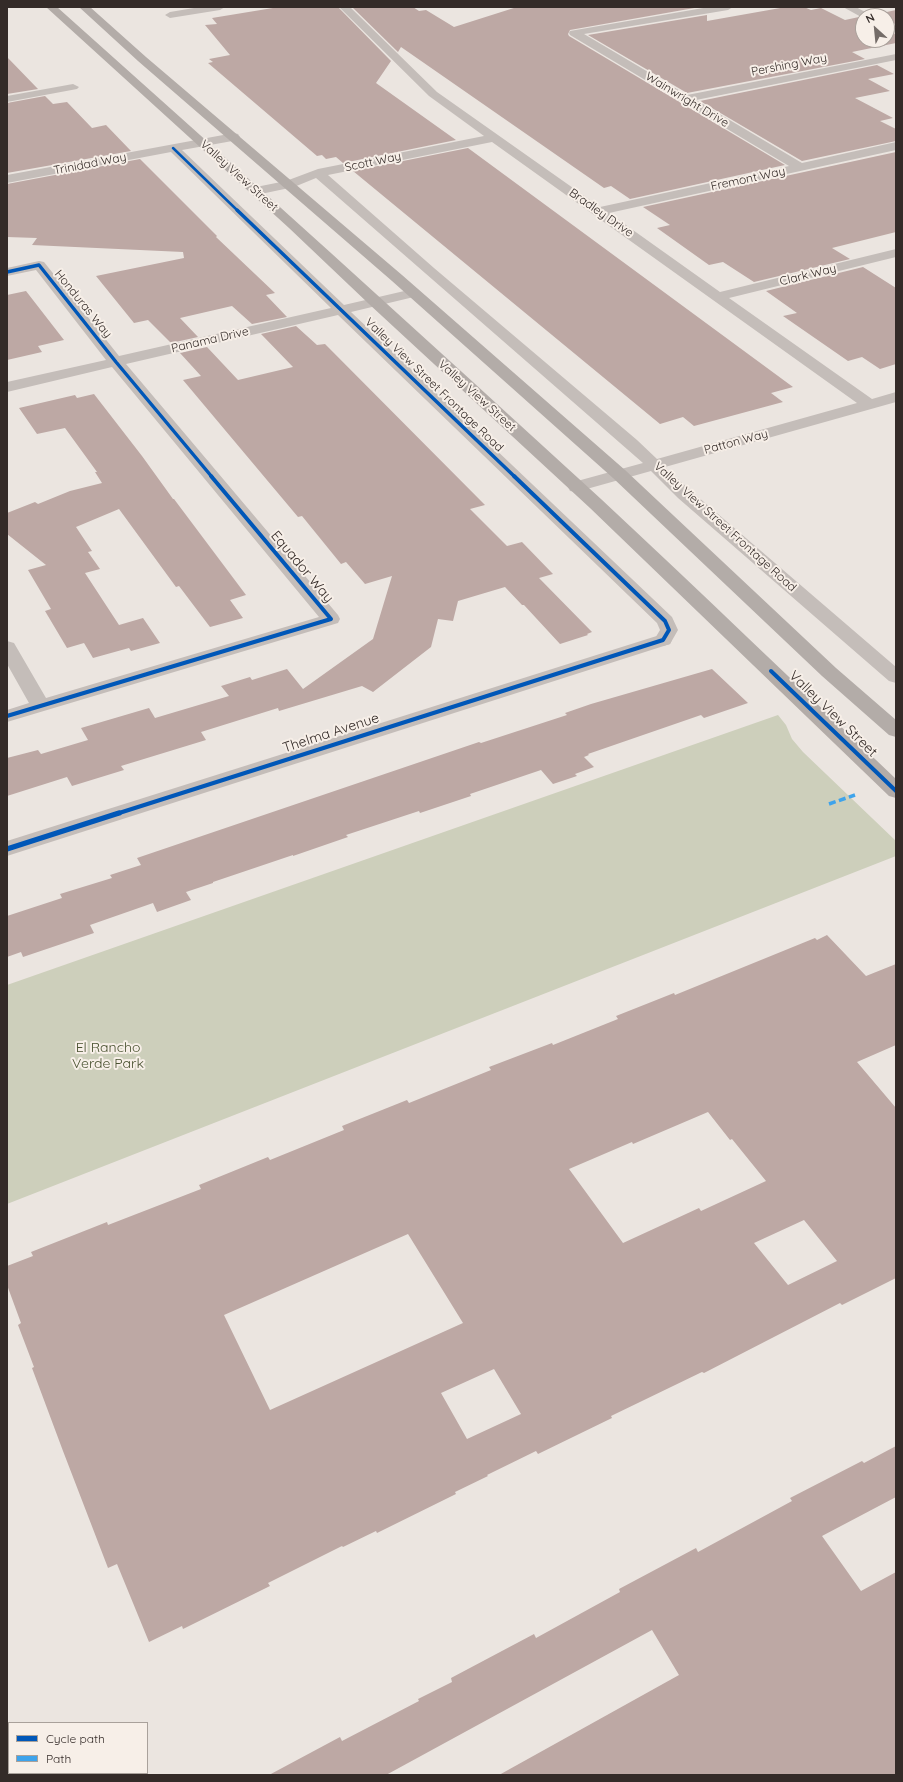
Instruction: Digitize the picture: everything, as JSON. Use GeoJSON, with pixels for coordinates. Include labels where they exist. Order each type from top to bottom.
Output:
{"type":"FeatureCollection","features":[{"type":"Feature","properties":{"kind":"main road","name":"Valley View Street"},"geometry":{"type":"LineString","coordinates":[[51,7],[256,191],[576,487],[896,792]]}},
{"type":"Feature","properties":{"kind":"main road","name":"Valley View Street"},"geometry":{"type":"LineString","coordinates":[[84,7],[142,59],[413,292],[618,474],[829,672],[896,731]]}},
{"type":"Feature","properties":{"kind":"street"},"geometry":{"type":"LineString","coordinates":[[170,15],[220,7]]}},
{"type":"Feature","properties":{"kind":"street","name":"Bradley Drive"},"geometry":{"type":"LineString","coordinates":[[344,7],[433,94],[493,138],[600,211],[720,296],[870,405]]}},
{"type":"Feature","properties":{"kind":"street","name":"Wainwright Drive"},"geometry":{"type":"LineString","coordinates":[[728,7],[574,33],[800,167]]}},
{"type":"Feature","properties":{"kind":"street","name":"Pershing Way"},"geometry":{"type":"LineString","coordinates":[[686,99],[896,57]]}},
{"type":"Feature","properties":{"kind":"street"},"geometry":{"type":"LineString","coordinates":[[7,99],[73,88]]}},
{"type":"Feature","properties":{"kind":"street","name":"Trinidad Way"},"geometry":{"type":"LineString","coordinates":[[7,179],[234,137]]}},
{"type":"Feature","properties":{"kind":"street","name":"Scott Way"},"geometry":{"type":"LineString","coordinates":[[256,191],[289,184],[318,173],[493,138]]}},
{"type":"Feature","properties":{"kind":"street","name":"Fremont Way"},"geometry":{"type":"LineString","coordinates":[[600,211],[896,146]]}},
{"type":"Feature","properties":{"kind":"street","name":"Valley View Street Frontage Road"},"geometry":{"type":"LineString","coordinates":[[173,148],[665,621],[669,630],[663,640]]}},
{"type":"Feature","properties":{"kind":"street","name":"Valley View Street Frontage Road"},"geometry":{"type":"LineString","coordinates":[[318,173],[429,271],[631,443],[684,494],[896,677]]}},
{"type":"Feature","properties":{"kind":"street","name":"Clark Way"},"geometry":{"type":"LineString","coordinates":[[720,296],[896,253]]}},
{"type":"Feature","properties":{"kind":"street","name":"Honduras Way"},"geometry":{"type":"LineString","coordinates":[[7,272],[39,265],[116,362]]}},
{"type":"Feature","properties":{"kind":"street","name":"Panama Drive"},"geometry":{"type":"LineString","coordinates":[[7,387],[413,292]]}},
{"type":"Feature","properties":{"kind":"street","name":"Equador Way"},"geometry":{"type":"LineString","coordinates":[[7,716],[331,620],[116,362]]}},
{"type":"Feature","properties":{"kind":"street","name":"Patton Way"},"geometry":{"type":"LineString","coordinates":[[576,487],[896,397]]}},
{"type":"Feature","properties":{"kind":"street","name":"Thelma Avenue"},"geometry":{"type":"LineString","coordinates":[[7,849],[663,640]]}},
{"type":"Feature","properties":{"kind":"street"},"geometry":{"type":"LineString","coordinates":[[7,647],[41,706]]}},
{"type":"Feature","properties":{"kind":"green space","name":"El Rancho Verde Park"},"geometry":{"type":"Polygon","coordinates":[[[778,715],[786,725],[792,739],[803,752],[896,841],[896,856],[7,1204],[7,985],[778,715]]]}},
{"type":"Feature","properties":{"kind":"building"},"geometry":{"type":"Polygon","coordinates":[[[279,7],[338,7],[391,61],[376,83],[456,140],[343,163],[336,157],[326,159],[322,155],[317,156],[208,63],[213,62],[209,59],[230,55],[205,25],[217,24],[212,18],[279,7]]]}},
{"type":"Feature","properties":{"kind":"building"},"geometry":{"type":"Polygon","coordinates":[[[352,7],[413,7],[419,11],[426,10],[454,27],[517,7],[700,7],[570,30],[568,34],[785,165],[630,199],[611,186],[604,188],[401,47],[398,52],[352,7]]]}},
{"type":"Feature","properties":{"kind":"building"},"geometry":{"type":"Polygon","coordinates":[[[786,7],[804,7],[811,10],[821,8],[845,20],[855,18],[855,48],[872,48],[852,52],[865,59],[687,93],[588,35],[707,15],[707,21],[786,7]]]}},
{"type":"Feature","properties":{"kind":"building"},"geometry":{"type":"Polygon","coordinates":[[[896,10],[896,24],[895,24],[896,10]]]}},
{"type":"Feature","properties":{"kind":"building"},"geometry":{"type":"Polygon","coordinates":[[[7,57],[38,89],[7,94],[7,57]]]}},
{"type":"Feature","properties":{"kind":"building"},"geometry":{"type":"Polygon","coordinates":[[[877,65],[894,74],[868,79],[890,91],[855,98],[893,118],[880,121],[896,129],[896,141],[802,161],[700,101],[877,65]]]}},
{"type":"Feature","properties":{"kind":"building"},"geometry":{"type":"Polygon","coordinates":[[[45,96],[53,104],[67,102],[92,128],[106,125],[131,151],[7,173],[7,103],[45,96]]]}},
{"type":"Feature","properties":{"kind":"building"},"geometry":{"type":"Polygon","coordinates":[[[468,148],[793,387],[771,393],[783,402],[694,426],[683,417],[660,424],[353,171],[468,148]]]}},
{"type":"Feature","properties":{"kind":"building"},"geometry":{"type":"Polygon","coordinates":[[[896,152],[896,232],[832,248],[850,259],[754,282],[723,262],[709,265],[657,228],[670,225],[643,207],[896,152]]]}},
{"type":"Feature","properties":{"kind":"building"},"geometry":{"type":"Polygon","coordinates":[[[140,159],[217,236],[216,237],[275,293],[266,295],[287,317],[252,324],[232,306],[180,318],[198,337],[171,343],[148,320],[134,323],[96,276],[184,258],[183,252],[32,245],[37,238],[7,237],[7,184],[140,159]]]}},
{"type":"Feature","properties":{"kind":"building"},"geometry":{"type":"Polygon","coordinates":[[[863,267],[896,288],[896,364],[880,369],[862,357],[848,361],[783,316],[797,313],[766,291],[863,267]]]}},
{"type":"Feature","properties":{"kind":"building"},"geometry":{"type":"Polygon","coordinates":[[[26,291],[64,340],[38,346],[42,352],[7,360],[7,295],[26,291]]]}},
{"type":"Feature","properties":{"kind":"building"},"geometry":{"type":"Polygon","coordinates":[[[296,326],[317,345],[325,344],[485,505],[470,509],[507,546],[522,542],[553,574],[539,578],[592,632],[587,634],[588,635],[560,644],[505,587],[458,601],[453,621],[438,619],[431,647],[373,692],[362,686],[279,711],[278,708],[201,732],[206,740],[121,766],[124,770],[72,786],[67,777],[7,796],[7,758],[38,750],[41,754],[88,740],[81,728],[149,708],[155,718],[229,696],[221,686],[250,677],[252,680],[287,669],[303,689],[373,639],[392,576],[365,584],[346,562],[341,564],[302,516],[298,517],[183,380],[201,376],[180,353],[207,347],[238,380],[293,367],[261,334],[296,326]]]}},
{"type":"Feature","properties":{"kind":"building"},"geometry":{"type":"Polygon","coordinates":[[[94,394],[246,595],[230,600],[243,618],[210,627],[179,586],[176,587],[119,509],[76,527],[92,551],[88,552],[100,569],[85,573],[119,625],[143,618],[160,643],[131,651],[129,648],[93,658],[84,643],[67,648],[45,611],[51,609],[28,570],[46,565],[7,534],[7,513],[35,502],[38,504],[70,491],[102,483],[95,472],[97,472],[65,428],[37,434],[19,408],[75,395],[77,398],[94,394]]]}},
{"type":"Feature","properties":{"kind":"building"},"geometry":{"type":"Polygon","coordinates":[[[712,669],[748,703],[704,718],[701,715],[588,754],[589,755],[584,757],[594,767],[575,774],[577,776],[553,784],[541,770],[470,794],[471,796],[346,835],[348,837],[213,882],[186,892],[191,900],[157,912],[153,903],[90,925],[94,933],[23,957],[21,952],[7,957],[7,916],[62,898],[60,894],[112,878],[110,875],[141,865],[137,858],[479,742],[481,743],[567,715],[565,713],[591,704],[712,669]]]}},
{"type":"Feature","properties":{"kind":"building"},"geometry":{"type":"Polygon","coordinates":[[[827,935],[866,976],[896,964],[896,1045],[857,1062],[896,1108],[896,1278],[842,1305],[840,1303],[704,1373],[702,1372],[611,1416],[612,1418],[538,1454],[536,1451],[487,1475],[488,1476],[455,1492],[456,1494],[377,1533],[376,1531],[343,1547],[342,1546],[268,1583],[270,1586],[183,1629],[182,1626],[149,1642],[117,1564],[108,1568],[63,1451],[32,1368],[34,1367],[18,1325],[21,1323],[7,1285],[7,1266],[33,1256],[31,1252],[107,1222],[108,1225],[201,1189],[199,1185],[268,1157],[270,1160],[344,1130],[342,1126],[407,1100],[409,1103],[491,1070],[489,1067],[552,1043],[553,1045],[618,1019],[616,1016],[674,993],[675,995],[815,938],[817,940],[827,935]],[[708,1112],[633,1144],[632,1142],[569,1169],[623,1243],[699,1208],[701,1211],[766,1181],[708,1112]],[[804,1220],[754,1243],[788,1285],[837,1261],[804,1220]],[[408,1234],[224,1315],[270,1410],[463,1323],[408,1234]],[[494,1369],[441,1393],[467,1439],[521,1414],[494,1369]]]}},
{"type":"Feature","properties":{"kind":"building"},"geometry":{"type":"Polygon","coordinates":[[[896,1446],[896,1497],[822,1536],[861,1591],[896,1572],[896,1775],[499,1775],[679,1675],[652,1630],[386,1775],[269,1775],[340,1737],[342,1741],[419,1701],[418,1699],[452,1682],[451,1678],[534,1634],[536,1638],[620,1592],[619,1589],[696,1548],[698,1552],[792,1501],[790,1498],[862,1461],[864,1463],[896,1446]]]}},
{"type":"Feature","properties":{"kind":"marked path"},"geometry":{"type":"LineString","coordinates":[[829,804],[855,795]]}},
{"type":"Feature","properties":{"kind":"cycle path"},"geometry":{"type":"LineString","coordinates":[[7,849],[663,640],[669,630],[665,621],[173,148]]}},
{"type":"Feature","properties":{"kind":"cycle path"},"geometry":{"type":"LineString","coordinates":[[7,272],[39,265],[116,362],[331,619],[7,716]]}},
{"type":"Feature","properties":{"kind":"cycle path"},"geometry":{"type":"LineString","coordinates":[[771,671],[896,791]]}}]}
